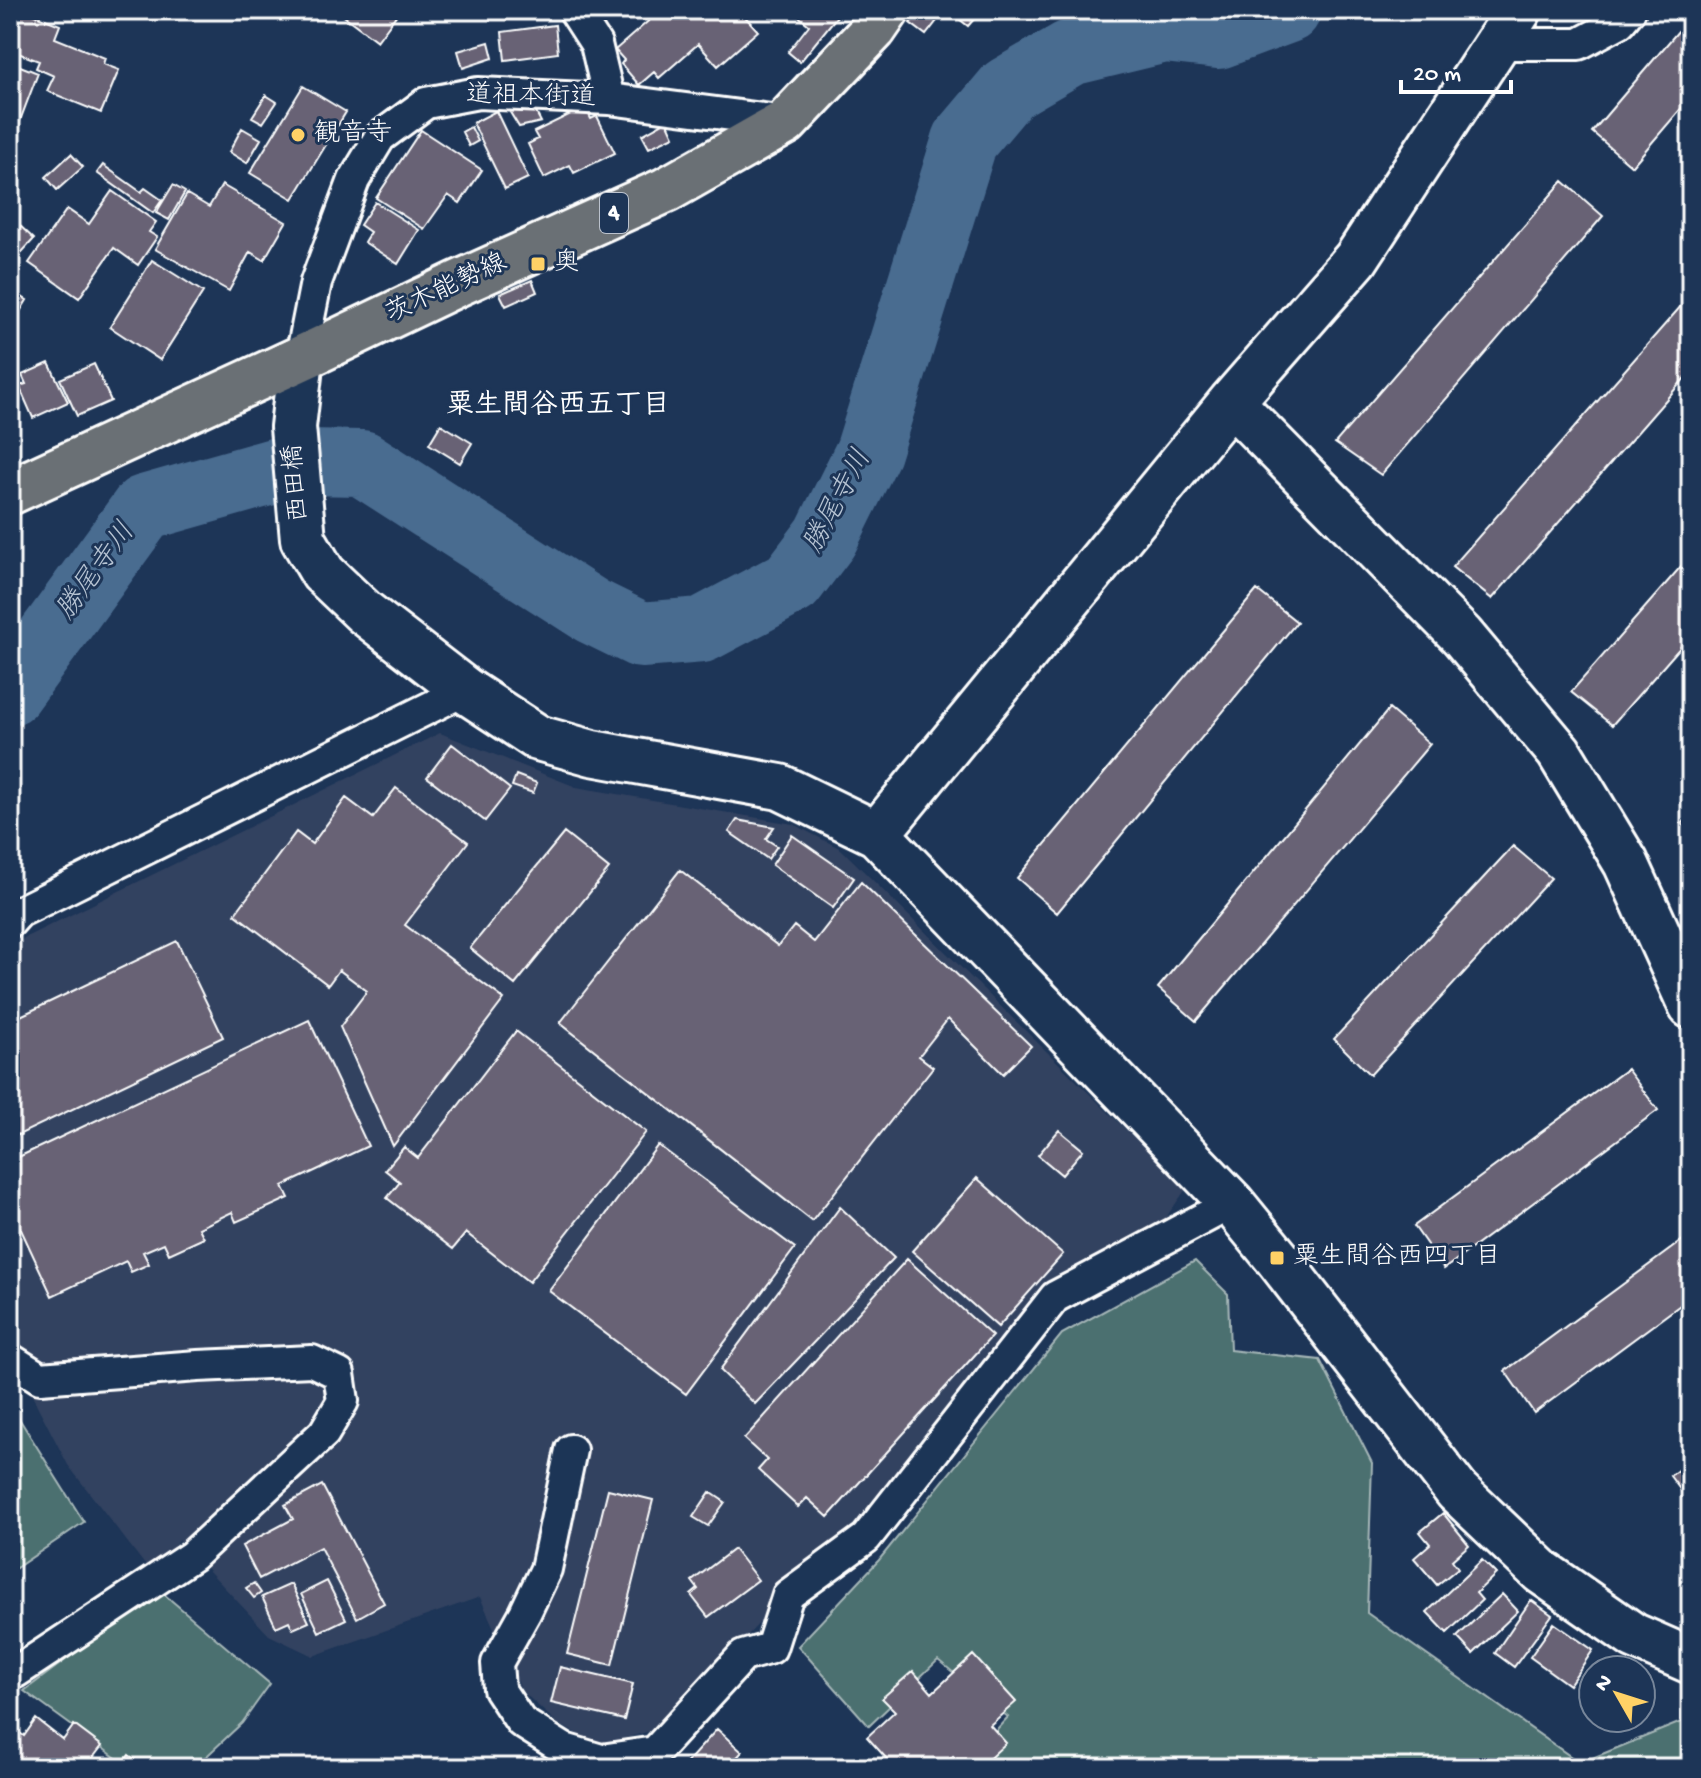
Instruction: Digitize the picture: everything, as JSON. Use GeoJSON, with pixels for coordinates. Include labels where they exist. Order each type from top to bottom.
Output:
{"type":"FeatureCollection","features":[{"type":"Feature","properties":{"kind":"main road","name":"茨木能勢線"},"geometry":{"type":"LineString","coordinates":[[10,492],[666,190],[786,122],[874,29],[887,10]]}},
{"type":"Feature","properties":{"kind":"street"},"geometry":{"type":"LineString","coordinates":[[574,10],[596,44],[609,99]]}},
{"type":"Feature","properties":{"kind":"street"},"geometry":{"type":"LineString","coordinates":[[877,834],[1231,402],[1356,259],[1508,27],[1579,44],[1620,22],[1630,10]]}},
{"type":"Feature","properties":{"kind":"street","name":"道祖本街道"},"geometry":{"type":"LineString","coordinates":[[301,358],[316,282],[354,180],[380,137],[426,103],[478,93],[609,99],[786,122]]}},
{"type":"Feature","properties":{"kind":"street","name":"西田橋"},"geometry":{"type":"LineString","coordinates":[[301,358],[293,427],[303,539],[323,573],[364,612],[465,690]]}},
{"type":"Feature","properties":{"kind":"street"},"geometry":{"type":"LineString","coordinates":[[1231,402],[1462,636],[1559,752],[1626,863],[1691,1006]]}},
{"type":"Feature","properties":{"kind":"street"},"geometry":{"type":"LineString","coordinates":[[10,922],[19,912],[465,690],[538,738],[592,753],[780,787],[877,834],[1232,1203],[1457,1491],[1542,1572],[1634,1636],[1691,1661]]}},
{"type":"Feature","properties":{"kind":"street"},"geometry":{"type":"LineString","coordinates":[[571,1450],[546,1569],[497,1663],[499,1689],[521,1722],[564,1749],[601,1760],[655,1752],[743,1656],[771,1648],[788,1595],[866,1538],[1055,1297],[1232,1203]]}},
{"type":"Feature","properties":{"kind":"street"},"geometry":{"type":"LineString","coordinates":[[10,1359],[40,1378],[312,1361],[339,1374],[343,1401],[324,1433],[192,1556],[16,1672]]}},
{"type":"Feature","properties":{"kind":"shaded area"},"geometry":{"type":"Polygon","coordinates":[[[440,733],[576,787],[793,824],[841,849],[1186,1189],[1162,1223],[1051,1290],[860,1526],[773,1586],[770,1612],[657,1729],[599,1746],[557,1723],[522,1691],[480,1597],[313,1656],[269,1635],[180,1540],[149,1570],[68,1465],[10,1353],[10,952],[24,938],[440,733]]]}},
{"type":"Feature","properties":{"kind":"green space"},"geometry":{"type":"Polygon","coordinates":[[[1195,1261],[1228,1294],[1230,1350],[1320,1360],[1372,1463],[1367,1613],[1580,1763],[1691,1718],[1691,1768],[961,1768],[1008,1717],[938,1660],[869,1726],[798,1646],[879,1560],[1062,1334],[1195,1261]]]}},
{"type":"Feature","properties":{"kind":"green space"},"geometry":{"type":"Polygon","coordinates":[[[10,1404],[84,1522],[10,1572],[10,1404]]]}},
{"type":"Feature","properties":{"kind":"green space"},"geometry":{"type":"Polygon","coordinates":[[[159,1590],[270,1684],[242,1723],[194,1768],[130,1768],[24,1691],[159,1590]]]}},
{"type":"Feature","properties":{"kind":"building"},"geometry":{"type":"Polygon","coordinates":[[[12,10],[23,10],[60,25],[55,38],[105,58],[103,64],[119,70],[101,113],[47,91],[54,76],[36,68],[39,61],[10,50],[12,10]]]}},
{"type":"Feature","properties":{"kind":"building"},"geometry":{"type":"Polygon","coordinates":[[[336,10],[400,10],[377,41],[336,10]]]}},
{"type":"Feature","properties":{"kind":"building"},"geometry":{"type":"Polygon","coordinates":[[[500,10],[518,10],[506,18],[500,10]]]}},
{"type":"Feature","properties":{"kind":"building"},"geometry":{"type":"Polygon","coordinates":[[[604,10],[627,10],[616,22],[604,10]]]}},
{"type":"Feature","properties":{"kind":"building"},"geometry":{"type":"Polygon","coordinates":[[[661,10],[739,10],[758,31],[718,66],[698,44],[659,78],[654,72],[639,85],[621,64],[624,60],[615,50],[661,10]]]}},
{"type":"Feature","properties":{"kind":"building"},"geometry":{"type":"Polygon","coordinates":[[[791,10],[842,10],[800,62],[788,52],[809,25],[791,10]]]}},
{"type":"Feature","properties":{"kind":"building"},"geometry":{"type":"Polygon","coordinates":[[[921,10],[939,10],[943,13],[926,35],[910,23],[921,10]]]}},
{"type":"Feature","properties":{"kind":"building"},"geometry":{"type":"Polygon","coordinates":[[[948,10],[982,10],[968,26],[948,10]]]}},
{"type":"Feature","properties":{"kind":"building"},"geometry":{"type":"Polygon","coordinates":[[[1691,16],[1691,97],[1632,166],[1592,132],[1691,16]]]}},
{"type":"Feature","properties":{"kind":"building"},"geometry":{"type":"Polygon","coordinates":[[[555,25],[558,53],[505,60],[502,32],[555,25]]]}},
{"type":"Feature","properties":{"kind":"building"},"geometry":{"type":"Polygon","coordinates":[[[489,42],[493,58],[463,68],[458,51],[489,42]]]}},
{"type":"Feature","properties":{"kind":"building"},"geometry":{"type":"Polygon","coordinates":[[[10,62],[38,73],[10,147],[10,62]]]}},
{"type":"Feature","properties":{"kind":"building"},"geometry":{"type":"Polygon","coordinates":[[[303,86],[346,112],[293,199],[250,173],[303,86]]]}},
{"type":"Feature","properties":{"kind":"building"},"geometry":{"type":"Polygon","coordinates":[[[266,95],[277,102],[263,123],[252,117],[266,95]]]}},
{"type":"Feature","properties":{"kind":"building"},"geometry":{"type":"Polygon","coordinates":[[[533,107],[541,122],[519,127],[508,109],[533,107]]]}},
{"type":"Feature","properties":{"kind":"building"},"geometry":{"type":"Polygon","coordinates":[[[585,107],[591,119],[597,116],[615,153],[574,173],[570,165],[544,178],[528,144],[538,139],[534,132],[585,107]]]}},
{"type":"Feature","properties":{"kind":"building"},"geometry":{"type":"Polygon","coordinates":[[[496,111],[528,178],[505,189],[473,123],[496,111]]]}},
{"type":"Feature","properties":{"kind":"building"},"geometry":{"type":"Polygon","coordinates":[[[667,121],[674,136],[649,148],[642,135],[667,121]]]}},
{"type":"Feature","properties":{"kind":"building"},"geometry":{"type":"Polygon","coordinates":[[[471,127],[478,141],[469,146],[462,132],[471,127]]]}},
{"type":"Feature","properties":{"kind":"building"},"geometry":{"type":"Polygon","coordinates":[[[242,128],[261,139],[247,163],[229,152],[242,128]]]}},
{"type":"Feature","properties":{"kind":"building"},"geometry":{"type":"Polygon","coordinates":[[[421,130],[482,170],[460,203],[448,195],[424,229],[376,198],[421,130]]]}},
{"type":"Feature","properties":{"kind":"building"},"geometry":{"type":"Polygon","coordinates":[[[71,154],[83,167],[57,190],[46,177],[71,154]]]}},
{"type":"Feature","properties":{"kind":"building"},"geometry":{"type":"Polygon","coordinates":[[[103,165],[141,192],[145,188],[162,200],[153,213],[97,173],[103,165]]]}},
{"type":"Feature","properties":{"kind":"building"},"geometry":{"type":"Polygon","coordinates":[[[1563,181],[1603,216],[1381,475],[1335,443],[1563,181]]]}},
{"type":"Feature","properties":{"kind":"building"},"geometry":{"type":"Polygon","coordinates":[[[173,185],[185,192],[169,220],[156,213],[173,185]]]}},
{"type":"Feature","properties":{"kind":"building"},"geometry":{"type":"Polygon","coordinates":[[[222,185],[286,222],[264,260],[250,252],[229,291],[155,249],[187,194],[209,207],[222,185]]]}},
{"type":"Feature","properties":{"kind":"building"},"geometry":{"type":"Polygon","coordinates":[[[112,191],[156,222],[149,232],[157,237],[138,265],[114,248],[79,298],[29,263],[67,209],[89,224],[112,191]]]}},
{"type":"Feature","properties":{"kind":"building"},"geometry":{"type":"Polygon","coordinates":[[[375,202],[419,230],[398,264],[364,242],[370,232],[360,225],[375,202]]]}},
{"type":"Feature","properties":{"kind":"building"},"geometry":{"type":"Polygon","coordinates":[[[17,223],[34,239],[11,264],[10,230],[17,223]]]}},
{"type":"Feature","properties":{"kind":"building"},"geometry":{"type":"Polygon","coordinates":[[[152,260],[203,292],[160,360],[110,327],[152,260]]]}},
{"type":"Feature","properties":{"kind":"building"},"geometry":{"type":"Polygon","coordinates":[[[532,280],[537,292],[506,306],[500,294],[532,280]]]}},
{"type":"Feature","properties":{"kind":"building"},"geometry":{"type":"Polygon","coordinates":[[[10,290],[27,300],[10,328],[10,290]]]}},
{"type":"Feature","properties":{"kind":"building"},"geometry":{"type":"Polygon","coordinates":[[[1689,297],[1691,371],[1492,599],[1452,567],[1689,297]]]}},
{"type":"Feature","properties":{"kind":"building"},"geometry":{"type":"Polygon","coordinates":[[[49,363],[68,402],[33,418],[19,386],[26,384],[22,375],[49,363]]]}},
{"type":"Feature","properties":{"kind":"building"},"geometry":{"type":"Polygon","coordinates":[[[94,364],[111,401],[77,416],[60,379],[94,364]]]}},
{"type":"Feature","properties":{"kind":"building"},"geometry":{"type":"Polygon","coordinates":[[[441,424],[472,443],[460,463],[429,444],[441,424]]]}},
{"type":"Feature","properties":{"kind":"building"},"geometry":{"type":"Polygon","coordinates":[[[1691,555],[1691,635],[1612,725],[1571,692],[1691,555]]]}},
{"type":"Feature","properties":{"kind":"building"},"geometry":{"type":"Polygon","coordinates":[[[1257,590],[1297,622],[1057,913],[1017,878],[1257,590]]]}},
{"type":"Feature","properties":{"kind":"building"},"geometry":{"type":"Polygon","coordinates":[[[1389,709],[1430,744],[1196,1021],[1158,988],[1389,709]]]}},
{"type":"Feature","properties":{"kind":"building"},"geometry":{"type":"Polygon","coordinates":[[[452,744],[510,789],[485,821],[427,777],[452,744]]]}},
{"type":"Feature","properties":{"kind":"building"},"geometry":{"type":"Polygon","coordinates":[[[516,775],[537,783],[533,793],[512,786],[516,775]]]}},
{"type":"Feature","properties":{"kind":"building"},"geometry":{"type":"Polygon","coordinates":[[[396,788],[468,842],[405,925],[504,999],[393,1146],[340,1027],[367,991],[339,970],[328,985],[235,914],[296,832],[312,844],[346,798],[373,818],[396,788]]]}},
{"type":"Feature","properties":{"kind":"building"},"geometry":{"type":"Polygon","coordinates":[[[1691,814],[1691,832],[1682,824],[1691,814]]]}},
{"type":"Feature","properties":{"kind":"building"},"geometry":{"type":"Polygon","coordinates":[[[737,820],[774,827],[766,839],[777,846],[768,859],[729,832],[737,820]]]}},
{"type":"Feature","properties":{"kind":"building"},"geometry":{"type":"Polygon","coordinates":[[[564,833],[609,869],[515,985],[470,948],[564,833]]]}},
{"type":"Feature","properties":{"kind":"building"},"geometry":{"type":"Polygon","coordinates":[[[792,835],[854,878],[833,908],[772,865],[792,835]]]}},
{"type":"Feature","properties":{"kind":"building"},"geometry":{"type":"Polygon","coordinates":[[[1513,846],[1551,878],[1370,1075],[1334,1039],[1513,846]]]}},
{"type":"Feature","properties":{"kind":"building"},"geometry":{"type":"Polygon","coordinates":[[[680,870],[778,946],[794,926],[814,942],[861,882],[1031,1046],[1003,1074],[948,1019],[919,1056],[933,1067],[812,1221],[560,1023],[680,870]]]}},
{"type":"Feature","properties":{"kind":"building"},"geometry":{"type":"Polygon","coordinates":[[[177,941],[223,1037],[10,1139],[10,1021],[177,941]]]}},
{"type":"Feature","properties":{"kind":"building"},"geometry":{"type":"Polygon","coordinates":[[[309,1020],[368,1146],[283,1186],[289,1198],[236,1222],[232,1212],[199,1228],[204,1238],[169,1254],[164,1243],[143,1252],[149,1264],[131,1272],[126,1261],[52,1296],[10,1206],[10,1161],[309,1020]]]}},
{"type":"Feature","properties":{"kind":"building"},"geometry":{"type":"Polygon","coordinates":[[[516,1031],[646,1132],[529,1282],[466,1233],[453,1249],[387,1198],[400,1182],[385,1170],[404,1147],[418,1158],[516,1031]]]}},
{"type":"Feature","properties":{"kind":"building"},"geometry":{"type":"Polygon","coordinates":[[[1627,1069],[1658,1110],[1444,1269],[1414,1226],[1627,1069]]]}},
{"type":"Feature","properties":{"kind":"building"},"geometry":{"type":"Polygon","coordinates":[[[1059,1130],[1083,1150],[1062,1175],[1038,1155],[1059,1130]]]}},
{"type":"Feature","properties":{"kind":"building"},"geometry":{"type":"Polygon","coordinates":[[[658,1145],[795,1248],[686,1394],[549,1291],[658,1145]]]}},
{"type":"Feature","properties":{"kind":"building"},"geometry":{"type":"Polygon","coordinates":[[[977,1178],[1063,1254],[998,1327],[912,1251],[977,1178]]]}},
{"type":"Feature","properties":{"kind":"building"},"geometry":{"type":"Polygon","coordinates":[[[840,1207],[894,1258],[755,1404],[720,1370],[840,1207]]]}},
{"type":"Feature","properties":{"kind":"building"},"geometry":{"type":"Polygon","coordinates":[[[1691,1234],[1691,1297],[1534,1413],[1505,1371],[1691,1234]]]}},
{"type":"Feature","properties":{"kind":"building"},"geometry":{"type":"Polygon","coordinates":[[[907,1259],[992,1336],[828,1517],[807,1498],[798,1507],[758,1470],[767,1460],[744,1439],[907,1259]]]}},
{"type":"Feature","properties":{"kind":"building"},"geometry":{"type":"Polygon","coordinates":[[[1691,1460],[1691,1504],[1670,1476],[1691,1460]]]}},
{"type":"Feature","properties":{"kind":"building"},"geometry":{"type":"Polygon","coordinates":[[[322,1485],[384,1603],[357,1618],[320,1547],[259,1579],[242,1546],[293,1519],[285,1505],[322,1485]]]}},
{"type":"Feature","properties":{"kind":"building"},"geometry":{"type":"Polygon","coordinates":[[[608,1489],[653,1500],[612,1665],[567,1654],[608,1489]]]}},
{"type":"Feature","properties":{"kind":"building"},"geometry":{"type":"Polygon","coordinates":[[[710,1492],[725,1502],[708,1526],[693,1517],[710,1492]]]}},
{"type":"Feature","properties":{"kind":"building"},"geometry":{"type":"Polygon","coordinates":[[[1443,1513],[1469,1545],[1452,1560],[1458,1568],[1437,1585],[1414,1558],[1430,1544],[1420,1532],[1443,1513]]]}},
{"type":"Feature","properties":{"kind":"building"},"geometry":{"type":"Polygon","coordinates":[[[734,1549],[758,1580],[708,1617],[691,1595],[698,1589],[692,1581],[734,1549]]]}},
{"type":"Feature","properties":{"kind":"building"},"geometry":{"type":"Polygon","coordinates":[[[1482,1560],[1496,1574],[1476,1593],[1482,1600],[1447,1633],[1427,1612],[1482,1560]]]}},
{"type":"Feature","properties":{"kind":"building"},"geometry":{"type":"Polygon","coordinates":[[[327,1581],[346,1619],[319,1632],[301,1594],[327,1581]]]}},
{"type":"Feature","properties":{"kind":"building"},"geometry":{"type":"Polygon","coordinates":[[[254,1583],[261,1593],[254,1598],[246,1588],[254,1583]]]}},
{"type":"Feature","properties":{"kind":"building"},"geometry":{"type":"Polygon","coordinates":[[[291,1584],[309,1622],[293,1629],[289,1621],[276,1627],[262,1597],[291,1584]]]}},
{"type":"Feature","properties":{"kind":"building"},"geometry":{"type":"Polygon","coordinates":[[[1502,1594],[1518,1611],[1473,1654],[1457,1637],[1502,1594]]]}},
{"type":"Feature","properties":{"kind":"building"},"geometry":{"type":"Polygon","coordinates":[[[1531,1600],[1552,1615],[1514,1667],[1495,1653],[1531,1600]]]}},
{"type":"Feature","properties":{"kind":"building"},"geometry":{"type":"Polygon","coordinates":[[[1554,1623],[1593,1650],[1590,1654],[1577,1654],[1577,1673],[1569,1685],[1530,1657],[1554,1623]]]}},
{"type":"Feature","properties":{"kind":"building"},"geometry":{"type":"Polygon","coordinates":[[[973,1655],[1016,1702],[990,1725],[1006,1743],[979,1768],[963,1768],[953,1756],[941,1768],[927,1768],[922,1762],[916,1768],[908,1763],[903,1768],[895,1768],[867,1737],[895,1711],[882,1698],[913,1671],[932,1693],[973,1655]]]}},
{"type":"Feature","properties":{"kind":"building"},"geometry":{"type":"Polygon","coordinates":[[[560,1667],[633,1684],[624,1720],[551,1703],[560,1667]]]}},
{"type":"Feature","properties":{"kind":"building"},"geometry":{"type":"Polygon","coordinates":[[[36,1719],[63,1740],[74,1725],[102,1746],[85,1768],[10,1768],[10,1740],[17,1731],[24,1736],[36,1719]]]}},
{"type":"Feature","properties":{"kind":"building"},"geometry":{"type":"Polygon","coordinates":[[[717,1729],[742,1752],[727,1768],[682,1768],[717,1729]]]}},
{"type":"Feature","properties":{"kind":"building"},"geometry":{"type":"Polygon","coordinates":[[[129,1755],[145,1767],[119,1768],[129,1755]]]}},
{"type":"Feature","properties":{"kind":"waterway","name":"勝尾寺川"},"geometry":{"type":"LineString","coordinates":[[10,692],[144,508],[306,462],[362,463],[592,611],[641,635],[702,630],[792,582],[826,537],[868,452],[965,140],[1008,89],[1070,53],[1165,30],[1218,36],[1288,10]]}},
{"type":"Feature","properties":{"kind":"place","name":"観音寺"},"geometry":{"type":"Point","coordinates":[298,135]}},
{"type":"Feature","properties":{"kind":"place","name":"奥"},"geometry":{"type":"Point","coordinates":[538,264]}},
{"type":"Feature","properties":{"kind":"place","name":"粟生間谷西四丁目"},"geometry":{"type":"Point","coordinates":[1277,1258]}},
{"type":"Feature","properties":{"kind":"district","name":"粟生間谷西五丁目"},"geometry":{"type":"Point","coordinates":[558,406]}}]}
